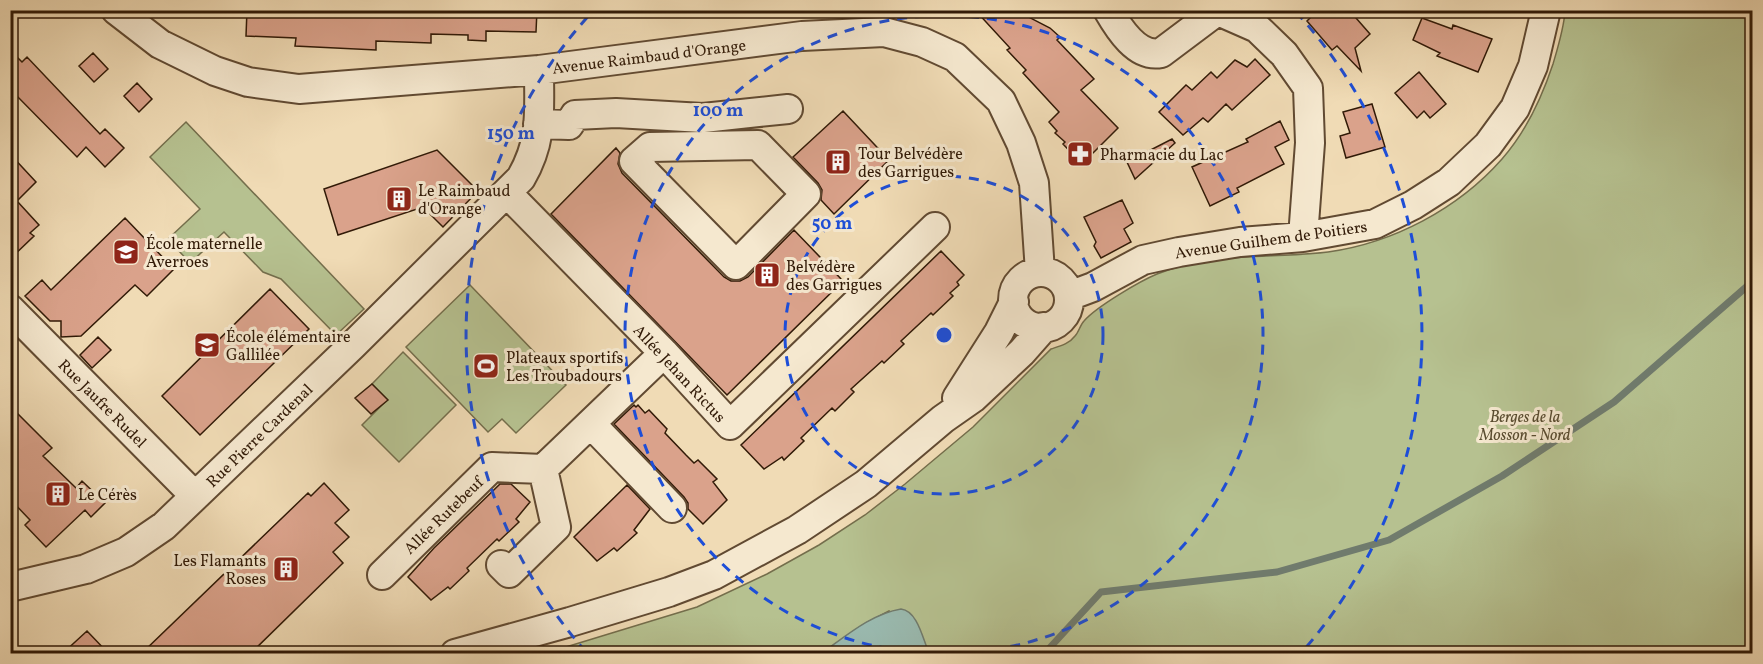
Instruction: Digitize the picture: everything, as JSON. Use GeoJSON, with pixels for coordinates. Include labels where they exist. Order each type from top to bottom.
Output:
{"type":"FeatureCollection","features":[{"type":"Feature","properties":{"kind":"street","name":"Avenue Raimbaud d'Orange"},"geometry":{"type":"LineString","coordinates":[[116,10],[160,44],[214,71],[248,82],[299,89],[539,70],[802,23],[884,32],[922,42],[955,57],[1001,102],[1021,143],[1034,183],[1040,272]]}},
{"type":"Feature","properties":{"kind":"street"},"geometry":{"type":"LineString","coordinates":[[1108,10],[1137,48],[1156,54],[1217,11],[1257,28],[1284,54],[1308,88],[1310,143],[1303,237]]}},
{"type":"Feature","properties":{"kind":"street","name":"Avenue Guilhem de Poitiers"},"geometry":{"type":"LineString","coordinates":[[1069,296],[1094,287],[1143,261],[1179,252],[1240,242],[1303,237],[1375,224],[1413,205],[1449,182],[1488,145],[1515,108],[1533,66],[1546,10]]}},
{"type":"Feature","properties":{"kind":"street","name":"Rue Pierre Cardenal"},"geometry":{"type":"LineString","coordinates":[[10,587],[86,569],[126,552],[164,526],[353,345],[521,178],[530,162],[538,137],[539,70]]}},
{"type":"Feature","properties":{"kind":"street"},"geometry":{"type":"LineString","coordinates":[[538,124],[568,125],[575,115],[616,113],[704,118],[788,109]]}},
{"type":"Feature","properties":{"kind":"street"},"geometry":{"type":"LineString","coordinates":[[758,145],[806,194],[736,266],[634,161],[650,147],[758,145]]}},
{"type":"Feature","properties":{"kind":"street","name":"Allée Jehan Rictus"},"geometry":{"type":"LineString","coordinates":[[507,193],[664,353],[730,425],[935,227]]}},
{"type":"Feature","properties":{"kind":"street"},"geometry":{"type":"LineString","coordinates":[[1040,272],[1049,273],[1062,282],[1069,296],[1069,305],[1060,321],[1044,327],[1035,327],[1020,318],[1014,302],[1014,295],[1020,282],[1040,272]]}},
{"type":"Feature","properties":{"kind":"street"},"geometry":{"type":"LineString","coordinates":[[943,419],[999,332],[1014,302]]}},
{"type":"Feature","properties":{"kind":"street","name":"Rue Jaufre Rudel"},"geometry":{"type":"LineString","coordinates":[[10,309],[195,496]]}},
{"type":"Feature","properties":{"kind":"street"},"geometry":{"type":"LineString","coordinates":[[455,654],[625,606],[714,575],[798,530],[866,484],[943,419],[973,398],[1022,352],[1044,327]]}},
{"type":"Feature","properties":{"kind":"street"},"geometry":{"type":"LineString","coordinates":[[501,565],[509,573],[556,527],[543,469],[664,353]]}},
{"type":"Feature","properties":{"kind":"street"},"geometry":{"type":"LineString","coordinates":[[591,424],[672,508]]}},
{"type":"Feature","properties":{"kind":"street","name":"Allée Rutebeuf"},"geometry":{"type":"LineString","coordinates":[[382,574],[492,467],[543,469]]}},
{"type":"Feature","properties":{"kind":"green space","name":"Berges de la Mosson - Nord"},"geometry":{"type":"Polygon","coordinates":[[[1565,11],[1752,11],[1752,653],[929,653],[923,640],[889,611],[866,623],[822,653],[543,654],[697,607],[767,574],[819,545],[865,515],[973,427],[1051,349],[1073,339],[1090,315],[1149,277],[1199,262],[1328,252],[1352,247],[1400,232],[1445,208],[1485,177],[1510,149],[1525,126],[1544,89],[1553,64],[1565,11]]]}},
{"type":"Feature","properties":{"kind":"green space"},"geometry":{"type":"Polygon","coordinates":[[[186,122],[364,309],[336,335],[281,279],[263,272],[224,232],[190,263],[168,239],[200,209],[150,157],[186,122]]]}},
{"type":"Feature","properties":{"kind":"green space","name":"Plateaux sportifs Les Troubadours"},"geometry":{"type":"Polygon","coordinates":[[[470,285],[566,385],[516,433],[502,419],[488,432],[406,347],[470,285]]]}},
{"type":"Feature","properties":{"kind":"green space"},"geometry":{"type":"Polygon","coordinates":[[[403,352],[456,405],[399,462],[362,425],[387,400],[372,384],[403,352]]]}},
{"type":"Feature","properties":{"kind":"water"},"geometry":{"type":"Polygon","coordinates":[[[901,609],[907,611],[916,620],[929,653],[822,653],[869,621],[901,609]]]}},
{"type":"Feature","properties":{"kind":"building"},"geometry":{"type":"Polygon","coordinates":[[[247,10],[537,10],[536,32],[486,31],[486,41],[468,40],[468,35],[431,34],[431,43],[376,41],[376,50],[295,46],[296,38],[246,36],[247,10]]]}},
{"type":"Feature","properties":{"kind":"building"},"geometry":{"type":"Polygon","coordinates":[[[975,10],[1015,10],[1050,28],[1060,37],[1057,40],[1094,79],[1081,90],[1118,128],[1082,164],[1063,144],[1065,142],[1055,133],[1057,131],[1049,122],[1059,112],[1023,73],[1026,70],[1007,50],[1010,48],[975,10]]]}},
{"type":"Feature","properties":{"kind":"building"},"geometry":{"type":"Polygon","coordinates":[[[1318,10],[1349,10],[1370,34],[1355,48],[1361,71],[1337,46],[1332,50],[1307,21],[1318,10]]]}},
{"type":"Feature","properties":{"kind":"building"},"geometry":{"type":"Polygon","coordinates":[[[1422,18],[1452,29],[1453,25],[1492,39],[1478,72],[1437,56],[1440,53],[1413,40],[1422,18]]]}},
{"type":"Feature","properties":{"kind":"building"},"geometry":{"type":"Polygon","coordinates":[[[10,50],[22,62],[27,57],[100,134],[105,129],[124,148],[105,167],[86,147],[77,157],[10,89],[10,50]]]}},
{"type":"Feature","properties":{"kind":"building"},"geometry":{"type":"Polygon","coordinates":[[[93,53],[108,69],[94,82],[79,66],[93,53]]]}},
{"type":"Feature","properties":{"kind":"building"},"geometry":{"type":"Polygon","coordinates":[[[1255,59],[1270,75],[1232,110],[1226,104],[1208,122],[1203,118],[1183,135],[1159,112],[1186,85],[1192,90],[1211,72],[1217,78],[1235,60],[1247,67],[1255,59]]]}},
{"type":"Feature","properties":{"kind":"building"},"geometry":{"type":"Polygon","coordinates":[[[1419,72],[1446,104],[1430,118],[1424,111],[1417,118],[1395,93],[1419,72]]]}},
{"type":"Feature","properties":{"kind":"building"},"geometry":{"type":"Polygon","coordinates":[[[137,83],[152,99],[139,112],[124,96],[137,83]]]}},
{"type":"Feature","properties":{"kind":"building"},"geometry":{"type":"Polygon","coordinates":[[[1372,104],[1385,147],[1346,158],[1340,136],[1350,133],[1343,112],[1372,104]]]}},
{"type":"Feature","properties":{"kind":"building","name":"Tour Belvédère des Garrigues"},"geometry":{"type":"Polygon","coordinates":[[[843,111],[889,160],[834,214],[821,200],[822,190],[818,183],[793,157],[843,111]]]}},
{"type":"Feature","properties":{"kind":"building"},"geometry":{"type":"Polygon","coordinates":[[[1280,121],[1289,140],[1275,147],[1284,164],[1237,188],[1239,192],[1210,206],[1192,167],[1248,142],[1246,139],[1280,121]]]}},
{"type":"Feature","properties":{"kind":"building"},"geometry":{"type":"Polygon","coordinates":[[[1172,139],[1175,143],[1135,179],[1127,162],[1172,139]]]}},
{"type":"Feature","properties":{"kind":"building","name":"Belvédère des Garrigues"},"geometry":{"type":"Polygon","coordinates":[[[616,148],[620,153],[618,164],[622,173],[724,277],[731,281],[740,281],[748,277],[794,230],[843,281],[727,395],[551,214],[616,148]]]}},
{"type":"Feature","properties":{"kind":"building","name":"Le Raimbaud d'Orange"},"geometry":{"type":"Polygon","coordinates":[[[437,150],[478,191],[443,227],[423,207],[338,235],[324,189],[437,150]]]}},
{"type":"Feature","properties":{"kind":"building"},"geometry":{"type":"Polygon","coordinates":[[[10,154],[36,182],[17,201],[39,225],[30,233],[34,236],[10,259],[10,154]]]}},
{"type":"Feature","properties":{"kind":"building"},"geometry":{"type":"Polygon","coordinates":[[[1122,200],[1133,223],[1124,229],[1131,242],[1101,258],[1094,246],[1096,242],[1084,217],[1122,200]]]}},
{"type":"Feature","properties":{"kind":"building"},"geometry":{"type":"Polygon","coordinates":[[[125,218],[174,269],[147,296],[135,285],[81,336],[61,337],[61,321],[50,321],[25,296],[42,280],[51,290],[125,218]]]}},
{"type":"Feature","properties":{"kind":"building"},"geometry":{"type":"Polygon","coordinates":[[[941,251],[964,275],[957,282],[959,285],[950,293],[953,296],[901,341],[904,344],[884,363],[882,361],[851,389],[854,392],[835,411],[832,408],[801,438],[804,441],[784,460],[782,457],[764,469],[741,445],[941,251]]]}},
{"type":"Feature","properties":{"kind":"building"},"geometry":{"type":"Polygon","coordinates":[[[270,289],[309,329],[200,435],[162,396],[270,289]]]}},
{"type":"Feature","properties":{"kind":"building"},"geometry":{"type":"Polygon","coordinates":[[[98,337],[111,350],[92,368],[80,355],[98,337]]]}},
{"type":"Feature","properties":{"kind":"building"},"geometry":{"type":"Polygon","coordinates":[[[372,384],[388,400],[371,414],[355,398],[372,384]]]}},
{"type":"Feature","properties":{"kind":"building"},"geometry":{"type":"Polygon","coordinates":[[[634,405],[636,407],[638,405],[645,413],[649,410],[667,429],[665,433],[686,455],[694,463],[698,460],[717,479],[713,482],[727,500],[703,524],[688,509],[688,503],[684,497],[614,424],[634,405]]]}},
{"type":"Feature","properties":{"kind":"building","name":"Le Cérès"},"geometry":{"type":"Polygon","coordinates":[[[10,406],[52,448],[43,456],[76,488],[82,481],[105,503],[91,517],[85,510],[46,547],[25,525],[30,520],[10,499],[10,406]]]}},
{"type":"Feature","properties":{"kind":"building","name":"Les Flamants Roses"},"geometry":{"type":"Polygon","coordinates":[[[324,483],[349,510],[335,523],[349,537],[333,552],[343,563],[250,654],[141,654],[308,493],[311,496],[324,483]]]}},
{"type":"Feature","properties":{"kind":"building"},"geometry":{"type":"Polygon","coordinates":[[[500,484],[511,484],[530,502],[516,519],[519,522],[499,541],[497,539],[467,568],[469,571],[450,589],[448,587],[431,600],[408,577],[434,548],[500,484]]]}},
{"type":"Feature","properties":{"kind":"building"},"geometry":{"type":"Polygon","coordinates":[[[627,485],[650,509],[634,530],[637,533],[617,551],[614,548],[597,561],[574,537],[627,485]]]}},
{"type":"Feature","properties":{"kind":"building"},"geometry":{"type":"Polygon","coordinates":[[[87,631],[109,654],[62,654],[87,631]]]}},
{"type":"Feature","properties":{"kind":"waterway"},"geometry":{"type":"LineString","coordinates":[[1044,654],[1101,592],[1277,572],[1389,540],[1502,476],[1614,402],[1752,282]]}},
{"type":"Feature","properties":{"kind":"place","name":"Pharmacie du Lac"},"geometry":{"type":"Point","coordinates":[1080,154]}},
{"type":"Feature","properties":{"kind":"place","name":"Tour Belvédère des Garrigues"},"geometry":{"type":"Point","coordinates":[838,162]}},
{"type":"Feature","properties":{"kind":"place","name":"Le Raimbaud d'Orange"},"geometry":{"type":"Point","coordinates":[399,199]}},
{"type":"Feature","properties":{"kind":"place","name":"École maternelle Averroes"},"geometry":{"type":"Point","coordinates":[126,252]}},
{"type":"Feature","properties":{"kind":"place","name":"Belvédère des Garrigues"},"geometry":{"type":"Point","coordinates":[767,275]}},
{"type":"Feature","properties":{"kind":"place","name":"École élémentaire Gallilée"},"geometry":{"type":"Point","coordinates":[207,345]}},
{"type":"Feature","properties":{"kind":"place","name":"Plateaux sportifs Les Troubadours"},"geometry":{"type":"Point","coordinates":[486,366]}},
{"type":"Feature","properties":{"kind":"place","name":"Le Cérès"},"geometry":{"type":"Point","coordinates":[58,494]}},
{"type":"Feature","properties":{"kind":"place","name":"Les Flamants Roses"},"geometry":{"type":"Point","coordinates":[286,569]}}]}
